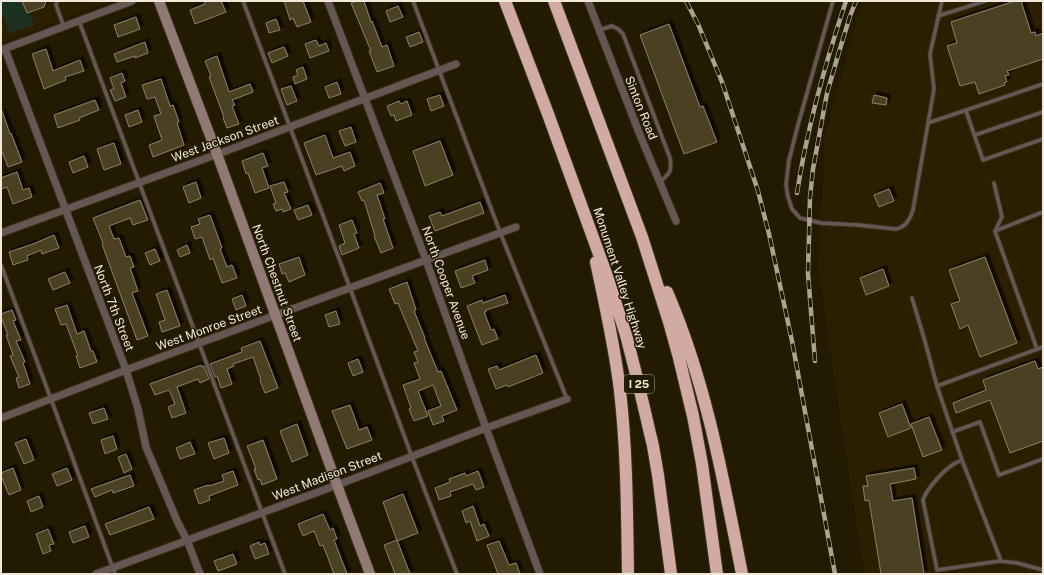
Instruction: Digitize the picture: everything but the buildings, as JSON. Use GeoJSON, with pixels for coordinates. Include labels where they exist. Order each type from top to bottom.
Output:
{"type":"FeatureCollection","features":[{"type":"Feature","properties":{"kind":"highway","name":"Monument Valley Highway"},"geometry":{"type":"LineString","coordinates":[[505,1],[608,276],[617,305],[648,424],[672,574]]}},
{"type":"Feature","properties":{"kind":"highway"},"geometry":{"type":"LineString","coordinates":[[554,1],[642,237],[671,328],[693,416],[702,464],[718,574]]}},
{"type":"Feature","properties":{"kind":"highway"},"geometry":{"type":"LineString","coordinates":[[580,201],[602,291],[620,390],[625,456],[628,574]]}},
{"type":"Feature","properties":{"kind":"highway"},"geometry":{"type":"LineString","coordinates":[[642,237],[681,325],[705,400],[716,445],[742,574]]}},
{"type":"Feature","properties":{"kind":"main road","name":"North Chestnut Street"},"geometry":{"type":"LineString","coordinates":[[160,1],[370,574]]}},
{"type":"Feature","properties":{"kind":"street"},"geometry":{"type":"LineString","coordinates":[[3,50],[124,2],[132,1]]}},
{"type":"Feature","properties":{"kind":"street","name":"North Cooper Avenue"},"geometry":{"type":"LineString","coordinates":[[328,1],[426,260],[540,574]]}},
{"type":"Feature","properties":{"kind":"street","name":"Sinton Road"},"geometry":{"type":"LineString","coordinates":[[588,1],[640,135],[676,221]]}},
{"type":"Feature","properties":{"kind":"street","name":"North 7th Street"},"geometry":{"type":"LineString","coordinates":[[3,50],[126,370],[138,409],[146,447],[178,523],[188,540],[200,574]]}},
{"type":"Feature","properties":{"kind":"street","name":"West Jackson Street"},"geometry":{"type":"LineString","coordinates":[[1,233],[290,127],[456,64]]}},
{"type":"Feature","properties":{"kind":"street","name":"West Monroe Street"},"geometry":{"type":"LineString","coordinates":[[1,418],[126,370],[516,227]]}},
{"type":"Feature","properties":{"kind":"street","name":"West Madison Street"},"geometry":{"type":"LineString","coordinates":[[96,574],[114,571],[188,540],[567,399]]}},
{"type":"Feature","properties":{"kind":"lane"},"geometry":{"type":"LineString","coordinates":[[57,1],[56,5],[64,27]]}},
{"type":"Feature","properties":{"kind":"lane"},"geometry":{"type":"LineString","coordinates":[[243,1],[456,574]]}},
{"type":"Feature","properties":{"kind":"lane"},"geometry":{"type":"LineString","coordinates":[[413,1],[500,232],[567,399]]}},
{"type":"Feature","properties":{"kind":"lane"},"geometry":{"type":"LineString","coordinates":[[833,1],[789,160],[786,185],[792,209],[800,218],[820,223],[896,229],[903,226],[911,216],[913,210],[934,89],[930,54],[942,1]]}},
{"type":"Feature","properties":{"kind":"lane"},"geometry":{"type":"LineString","coordinates":[[938,16],[985,1]]}},
{"type":"Feature","properties":{"kind":"lane"},"geometry":{"type":"LineString","coordinates":[[79,21],[286,574]]}},
{"type":"Feature","properties":{"kind":"lane"},"geometry":{"type":"LineString","coordinates":[[599,30],[612,26],[623,34],[670,158],[671,167],[669,174],[660,182]]}},
{"type":"Feature","properties":{"kind":"lane"},"geometry":{"type":"LineString","coordinates":[[928,123],[1043,84]]}},
{"type":"Feature","properties":{"kind":"lane"},"geometry":{"type":"LineString","coordinates":[[966,111],[982,160],[1043,139]]}},
{"type":"Feature","properties":{"kind":"lane"},"geometry":{"type":"LineString","coordinates":[[975,136],[1043,112]]}},
{"type":"Feature","properties":{"kind":"lane"},"geometry":{"type":"LineString","coordinates":[[994,183],[1002,217],[995,231],[1037,349]]}},
{"type":"Feature","properties":{"kind":"lane"},"geometry":{"type":"LineString","coordinates":[[995,231],[1043,212]]}},
{"type":"Feature","properties":{"kind":"lane"},"geometry":{"type":"LineString","coordinates":[[1,265],[114,571]]}},
{"type":"Feature","properties":{"kind":"lane"},"geometry":{"type":"LineString","coordinates":[[912,298],[937,386],[952,432],[1001,561]]}},
{"type":"Feature","properties":{"kind":"lane"},"geometry":{"type":"LineString","coordinates":[[937,386],[1043,347]]}},
{"type":"Feature","properties":{"kind":"lane"},"geometry":{"type":"LineString","coordinates":[[952,432],[980,422],[999,475],[1043,459]]}},
{"type":"Feature","properties":{"kind":"lane"},"geometry":{"type":"LineString","coordinates":[[962,460],[946,469],[927,491],[923,500],[937,570],[1001,561],[1017,563],[1043,570]]}},
{"type":"Feature","properties":{"kind":"shaded area"},"geometry":{"type":"Polygon","coordinates":[[[1,1],[111,1],[1,43],[1,1]]]}},
{"type":"Feature","properties":{"kind":"shaded area"},"geometry":{"type":"Polygon","coordinates":[[[865,1],[1043,1],[1043,574],[864,574],[818,268],[825,136],[859,12],[865,1]]]}},
{"type":"Feature","properties":{"kind":"green space"},"geometry":{"type":"Polygon","coordinates":[[[1,1],[22,1],[27,14],[30,13],[34,25],[10,33],[1,10],[1,1]]]}},
{"type":"Feature","properties":{"kind":"railway"},"geometry":{"type":"LineString","coordinates":[[686,1],[698,24],[722,82],[758,191],[769,234],[792,341],[835,574]]}},
{"type":"Feature","properties":{"kind":"railway"},"geometry":{"type":"LineString","coordinates":[[797,193],[817,96],[846,1]]}},
{"type":"Feature","properties":{"kind":"railway"},"geometry":{"type":"LineString","coordinates":[[815,361],[808,274],[810,197],[813,169],[827,93],[850,16],[856,1]]}}]}
